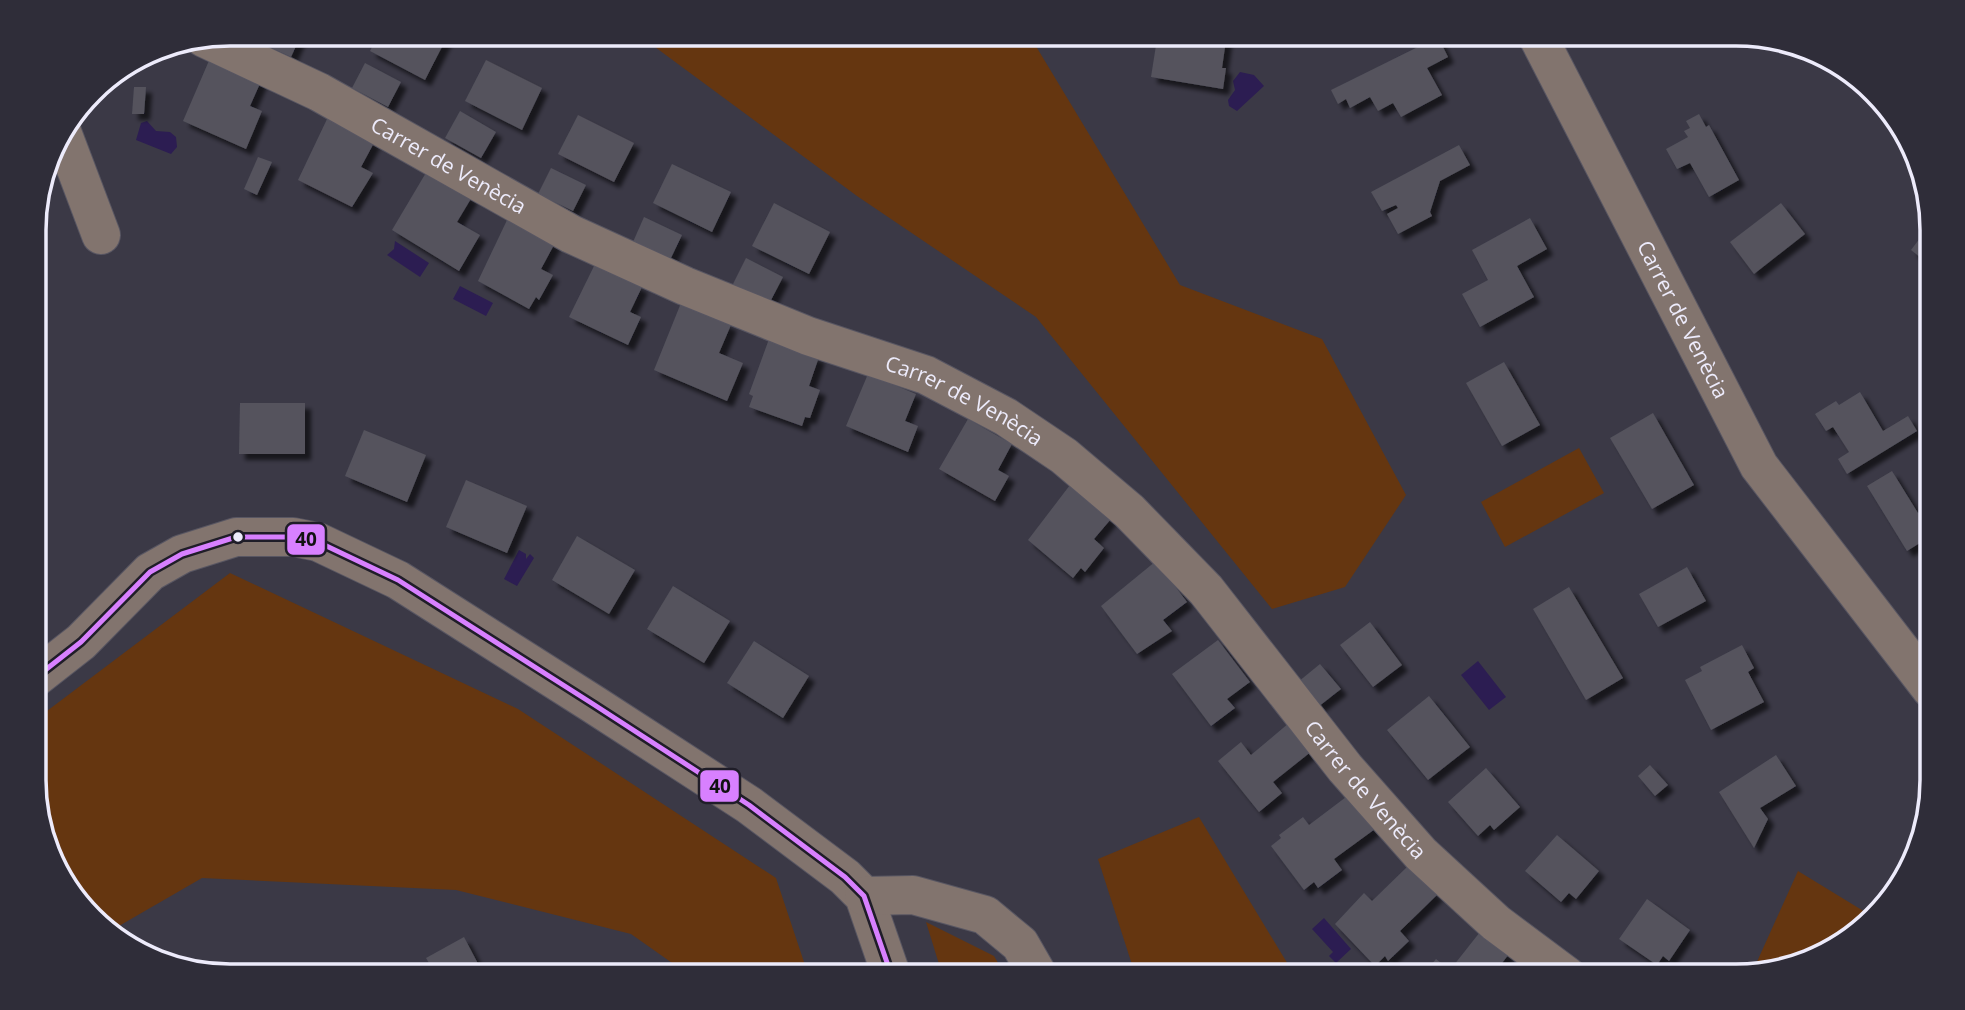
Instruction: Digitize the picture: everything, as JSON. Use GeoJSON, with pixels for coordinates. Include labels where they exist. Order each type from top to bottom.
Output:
{"type":"FeatureCollection","features":[{"type":"Feature","properties":{"kind":"street","name":"Carrer de Venècia"},"geometry":{"type":"LineString","coordinates":[[1542,45],[1759,466],[1920,675]]}},
{"type":"Feature","properties":{"kind":"street","name":"Carrer de Venècia"},"geometry":{"type":"LineString","coordinates":[[220,46],[319,92],[571,234],[685,286],[795,331],[926,375],[1006,417],[1055,449],[1121,503],[1206,590],[1345,768],[1421,854],[1496,923],[1551,964]]}},
{"type":"Feature","properties":{"kind":"street"},"geometry":{"type":"LineString","coordinates":[[67,143],[101,235]]}},
{"type":"Feature","properties":{"kind":"street"},"geometry":{"type":"LineString","coordinates":[[45,670],[81,642],[150,572],[182,554],[236,537],[293,537],[318,542],[398,580],[715,783],[845,877],[864,896],[888,964]]}},
{"type":"Feature","properties":{"kind":"street"},"geometry":{"type":"LineString","coordinates":[[864,896],[912,895],[985,915],[1020,944],[1032,964]]}},
{"type":"Feature","properties":{"kind":"shaded area"},"geometry":{"type":"Polygon","coordinates":[[[652,45],[1035,45],[1180,285],[1322,339],[1406,495],[1345,587],[1272,609],[1036,317],[857,196],[652,45]]]}},
{"type":"Feature","properties":{"kind":"shaded area"},"geometry":{"type":"Polygon","coordinates":[[[1240,72],[1254,75],[1264,86],[1237,111],[1229,106],[1228,100],[1235,90],[1233,81],[1240,72]]]}},
{"type":"Feature","properties":{"kind":"shaded area"},"geometry":{"type":"Polygon","coordinates":[[[147,121],[156,131],[170,132],[176,137],[177,147],[171,154],[136,140],[141,123],[147,121]]]}},
{"type":"Feature","properties":{"kind":"shaded area"},"geometry":{"type":"Polygon","coordinates":[[[395,241],[429,263],[420,277],[387,255],[394,249],[395,241]]]}},
{"type":"Feature","properties":{"kind":"shaded area"},"geometry":{"type":"Polygon","coordinates":[[[460,286],[493,303],[486,316],[453,299],[460,286]]]}},
{"type":"Feature","properties":{"kind":"shaded area"},"geometry":{"type":"Polygon","coordinates":[[[1579,448],[1604,493],[1505,547],[1481,502],[1579,448]]]}},
{"type":"Feature","properties":{"kind":"shaded area"},"geometry":{"type":"Polygon","coordinates":[[[519,550],[526,554],[526,559],[530,554],[534,558],[517,586],[504,579],[519,550]]]}},
{"type":"Feature","properties":{"kind":"shaded area"},"geometry":{"type":"Polygon","coordinates":[[[230,573],[518,709],[776,878],[805,964],[674,964],[631,934],[456,890],[202,878],[118,927],[91,902],[76,883],[55,840],[45,781],[45,712],[230,573]]]}},
{"type":"Feature","properties":{"kind":"shaded area"},"geometry":{"type":"Polygon","coordinates":[[[1478,661],[1506,697],[1489,710],[1461,675],[1478,661]]]}},
{"type":"Feature","properties":{"kind":"shaded area"},"geometry":{"type":"Polygon","coordinates":[[[1199,817],[1288,964],[1132,964],[1098,859],[1199,817]]]}},
{"type":"Feature","properties":{"kind":"shaded area"},"geometry":{"type":"Polygon","coordinates":[[[1798,871],[1864,912],[1838,934],[1817,946],[1795,955],[1756,963],[1798,871]]]}},
{"type":"Feature","properties":{"kind":"shaded area"},"geometry":{"type":"Polygon","coordinates":[[[1324,918],[1351,949],[1336,963],[1329,956],[1333,952],[1312,929],[1324,918]]]}},
{"type":"Feature","properties":{"kind":"shaded area"},"geometry":{"type":"Polygon","coordinates":[[[926,922],[994,956],[999,964],[939,964],[926,922]]]}},
{"type":"Feature","properties":{"kind":"building"},"geometry":{"type":"Polygon","coordinates":[[[265,45],[296,45],[291,57],[265,45]]]}},
{"type":"Feature","properties":{"kind":"building"},"geometry":{"type":"Polygon","coordinates":[[[373,45],[443,45],[425,80],[370,51],[373,45]]]}},
{"type":"Feature","properties":{"kind":"building"},"geometry":{"type":"Polygon","coordinates":[[[1156,45],[1225,45],[1223,89],[1151,77],[1156,45]]]}},
{"type":"Feature","properties":{"kind":"building"},"geometry":{"type":"Polygon","coordinates":[[[1422,45],[1442,45],[1448,57],[1427,68],[1442,95],[1401,117],[1393,103],[1378,111],[1370,97],[1350,108],[1346,99],[1338,104],[1331,90],[1422,45]]]}},
{"type":"Feature","properties":{"kind":"building"},"geometry":{"type":"Polygon","coordinates":[[[211,56],[262,79],[250,106],[262,111],[246,149],[183,121],[211,56]]]}},
{"type":"Feature","properties":{"kind":"building"},"geometry":{"type":"Polygon","coordinates":[[[486,60],[542,88],[522,130],[465,101],[486,60]]]}},
{"type":"Feature","properties":{"kind":"building"},"geometry":{"type":"Polygon","coordinates":[[[365,63],[401,82],[388,107],[352,88],[365,63]]]}},
{"type":"Feature","properties":{"kind":"building"},"geometry":{"type":"Polygon","coordinates":[[[134,87],[146,87],[144,114],[132,114],[134,87]]]}},
{"type":"Feature","properties":{"kind":"building"},"geometry":{"type":"Polygon","coordinates":[[[460,111],[496,132],[481,158],[445,138],[460,111]]]}},
{"type":"Feature","properties":{"kind":"building"},"geometry":{"type":"Polygon","coordinates":[[[1699,114],[1706,127],[1709,125],[1739,180],[1709,197],[1690,163],[1677,169],[1666,149],[1688,137],[1684,131],[1690,128],[1686,121],[1699,114]]]}},
{"type":"Feature","properties":{"kind":"building"},"geometry":{"type":"Polygon","coordinates":[[[578,115],[634,143],[614,182],[558,154],[578,115]]]}},
{"type":"Feature","properties":{"kind":"building"},"geometry":{"type":"Polygon","coordinates":[[[328,117],[375,141],[361,167],[373,173],[352,207],[298,180],[328,117]]]}},
{"type":"Feature","properties":{"kind":"building"},"geometry":{"type":"Polygon","coordinates":[[[1459,145],[1470,165],[1440,181],[1430,212],[1432,216],[1398,234],[1387,214],[1398,208],[1396,205],[1382,211],[1371,192],[1459,145]]]}},
{"type":"Feature","properties":{"kind":"building"},"geometry":{"type":"Polygon","coordinates":[[[258,157],[272,162],[257,195],[244,189],[258,157]]]}},
{"type":"Feature","properties":{"kind":"building"},"geometry":{"type":"Polygon","coordinates":[[[672,164],[731,192],[712,232],[653,203],[672,164]]]}},
{"type":"Feature","properties":{"kind":"building"},"geometry":{"type":"Polygon","coordinates":[[[551,168],[586,185],[573,211],[538,194],[551,168]]]}},
{"type":"Feature","properties":{"kind":"building"},"geometry":{"type":"Polygon","coordinates":[[[427,171],[472,197],[457,222],[480,235],[459,271],[392,230],[427,171]]]}},
{"type":"Feature","properties":{"kind":"building"},"geometry":{"type":"Polygon","coordinates":[[[774,203],[830,232],[809,274],[752,246],[774,203]]]}},
{"type":"Feature","properties":{"kind":"building"},"geometry":{"type":"Polygon","coordinates":[[[1781,203],[1805,234],[1754,274],[1730,242],[1781,203]]]}},
{"type":"Feature","properties":{"kind":"building"},"geometry":{"type":"Polygon","coordinates":[[[644,217],[682,235],[670,260],[633,242],[644,217]]]}},
{"type":"Feature","properties":{"kind":"building"},"geometry":{"type":"Polygon","coordinates":[[[508,218],[555,243],[541,269],[553,275],[539,300],[536,297],[529,309],[478,281],[508,218]]]}},
{"type":"Feature","properties":{"kind":"building"},"geometry":{"type":"Polygon","coordinates":[[[1530,218],[1547,249],[1517,266],[1534,297],[1480,327],[1462,294],[1488,280],[1472,250],[1530,218]]]}},
{"type":"Feature","properties":{"kind":"building"},"geometry":{"type":"Polygon","coordinates":[[[1920,238],[1920,257],[1911,250],[1920,238]]]}},
{"type":"Feature","properties":{"kind":"building"},"geometry":{"type":"Polygon","coordinates":[[[746,258],[783,277],[769,304],[732,286],[746,258]]]}},
{"type":"Feature","properties":{"kind":"building"},"geometry":{"type":"Polygon","coordinates":[[[595,264],[642,287],[630,312],[641,317],[628,345],[569,317],[595,264]]]}},
{"type":"Feature","properties":{"kind":"building"},"geometry":{"type":"Polygon","coordinates":[[[681,303],[731,325],[719,353],[743,363],[727,401],[654,370],[681,303]]]}},
{"type":"Feature","properties":{"kind":"building"},"geometry":{"type":"Polygon","coordinates":[[[769,339],[819,357],[809,386],[820,390],[810,418],[805,417],[802,426],[749,407],[753,396],[749,394],[769,339]]]}},
{"type":"Feature","properties":{"kind":"building"},"geometry":{"type":"Polygon","coordinates":[[[1504,362],[1540,425],[1502,446],[1466,383],[1504,362]]]}},
{"type":"Feature","properties":{"kind":"building"},"geometry":{"type":"Polygon","coordinates":[[[868,374],[916,394],[905,421],[918,426],[908,452],[846,426],[868,374]]]}},
{"type":"Feature","properties":{"kind":"building"},"geometry":{"type":"Polygon","coordinates":[[[1860,392],[1883,431],[1908,416],[1917,431],[1847,474],[1838,459],[1849,452],[1833,427],[1826,431],[1815,414],[1836,401],[1839,405],[1860,392]]]}},
{"type":"Feature","properties":{"kind":"building"},"geometry":{"type":"Polygon","coordinates":[[[240,403],[305,403],[305,454],[239,454],[240,403]]]}},
{"type":"Feature","properties":{"kind":"building"},"geometry":{"type":"Polygon","coordinates":[[[1653,413],[1694,485],[1652,509],[1610,438],[1653,413]]]}},
{"type":"Feature","properties":{"kind":"building"},"geometry":{"type":"Polygon","coordinates":[[[968,419],[1012,444],[998,470],[1009,476],[995,501],[939,469],[968,419]]]}},
{"type":"Feature","properties":{"kind":"building"},"geometry":{"type":"Polygon","coordinates":[[[364,430],[426,455],[407,502],[345,476],[364,430]]]}},
{"type":"Feature","properties":{"kind":"building"},"geometry":{"type":"Polygon","coordinates":[[[1892,471],[1918,513],[1920,512],[1920,543],[1907,551],[1867,486],[1892,471]]]}},
{"type":"Feature","properties":{"kind":"building"},"geometry":{"type":"Polygon","coordinates":[[[466,480],[527,506],[507,553],[446,527],[466,480]]]}},
{"type":"Feature","properties":{"kind":"building"},"geometry":{"type":"Polygon","coordinates":[[[1070,485],[1111,519],[1094,539],[1104,548],[1085,572],[1081,568],[1073,578],[1028,540],[1070,485]]]}},
{"type":"Feature","properties":{"kind":"building"},"geometry":{"type":"Polygon","coordinates":[[[577,536],[635,570],[609,614],[552,580],[577,536]]]}},
{"type":"Feature","properties":{"kind":"building"},"geometry":{"type":"Polygon","coordinates":[[[1156,561],[1187,602],[1163,620],[1172,631],[1137,654],[1101,606],[1156,561]]]}},
{"type":"Feature","properties":{"kind":"building"},"geometry":{"type":"Polygon","coordinates":[[[1687,567],[1706,601],[1658,627],[1639,594],[1687,567]]]}},
{"type":"Feature","properties":{"kind":"building"},"geometry":{"type":"Polygon","coordinates":[[[673,586],[730,621],[704,663],[647,629],[673,586]]]}},
{"type":"Feature","properties":{"kind":"building"},"geometry":{"type":"Polygon","coordinates":[[[1569,587],[1623,678],[1586,700],[1533,609],[1569,587]]]}},
{"type":"Feature","properties":{"kind":"building"},"geometry":{"type":"Polygon","coordinates":[[[1370,622],[1402,665],[1373,687],[1340,645],[1370,622]]]}},
{"type":"Feature","properties":{"kind":"building"},"geometry":{"type":"Polygon","coordinates":[[[1218,640],[1250,682],[1227,699],[1235,708],[1211,726],[1172,674],[1218,640]]]}},
{"type":"Feature","properties":{"kind":"building"},"geometry":{"type":"Polygon","coordinates":[[[754,641],[809,676],[783,718],[727,683],[754,641]]]}},
{"type":"Feature","properties":{"kind":"building"},"geometry":{"type":"Polygon","coordinates":[[[1742,645],[1754,668],[1748,672],[1764,702],[1711,730],[1685,680],[1702,671],[1700,667],[1742,645]]]}},
{"type":"Feature","properties":{"kind":"building"},"geometry":{"type":"Polygon","coordinates":[[[1320,664],[1341,689],[1318,707],[1298,682],[1320,664]]]}},
{"type":"Feature","properties":{"kind":"building"},"geometry":{"type":"Polygon","coordinates":[[[1429,696],[1470,747],[1428,780],[1387,730],[1429,696]]]}},
{"type":"Feature","properties":{"kind":"building"},"geometry":{"type":"Polygon","coordinates":[[[1289,723],[1312,751],[1273,782],[1282,793],[1259,812],[1218,761],[1241,742],[1251,755],[1289,723]]]}},
{"type":"Feature","properties":{"kind":"building"},"geometry":{"type":"Polygon","coordinates":[[[1776,755],[1796,786],[1760,808],[1768,819],[1754,848],[1719,792],[1776,755]]]}},
{"type":"Feature","properties":{"kind":"building"},"geometry":{"type":"Polygon","coordinates":[[[1650,765],[1668,785],[1655,796],[1638,776],[1650,765]]]}},
{"type":"Feature","properties":{"kind":"building"},"geometry":{"type":"Polygon","coordinates":[[[1486,768],[1520,807],[1494,830],[1490,825],[1478,836],[1448,802],[1486,768]]]}},
{"type":"Feature","properties":{"kind":"building"},"geometry":{"type":"Polygon","coordinates":[[[1350,794],[1375,829],[1334,859],[1342,870],[1318,888],[1314,882],[1304,890],[1271,846],[1281,838],[1279,835],[1303,817],[1309,825],[1350,794]]]}},
{"type":"Feature","properties":{"kind":"building"},"geometry":{"type":"Polygon","coordinates":[[[1557,835],[1599,871],[1576,899],[1569,893],[1561,902],[1525,871],[1557,835]]]}},
{"type":"Feature","properties":{"kind":"building"},"geometry":{"type":"Polygon","coordinates":[[[1408,866],[1437,895],[1400,931],[1409,941],[1388,961],[1385,956],[1377,964],[1373,964],[1335,924],[1364,893],[1372,901],[1408,866]]]}},
{"type":"Feature","properties":{"kind":"building"},"geometry":{"type":"Polygon","coordinates":[[[1647,899],[1690,930],[1669,961],[1663,956],[1658,964],[1619,939],[1647,899]]]}},
{"type":"Feature","properties":{"kind":"building"},"geometry":{"type":"Polygon","coordinates":[[[1480,932],[1509,954],[1501,964],[1455,964],[1480,932]]]}},
{"type":"Feature","properties":{"kind":"building"},"geometry":{"type":"Polygon","coordinates":[[[464,937],[478,964],[429,964],[426,958],[464,937]]]}},
{"type":"Feature","properties":{"kind":"transit line","name":"40"},"geometry":{"type":"LineString","coordinates":[[45,670],[81,642],[150,572],[182,554],[236,537],[293,537],[318,542],[398,580],[749,805],[845,877],[864,896],[888,964]]}}]}
